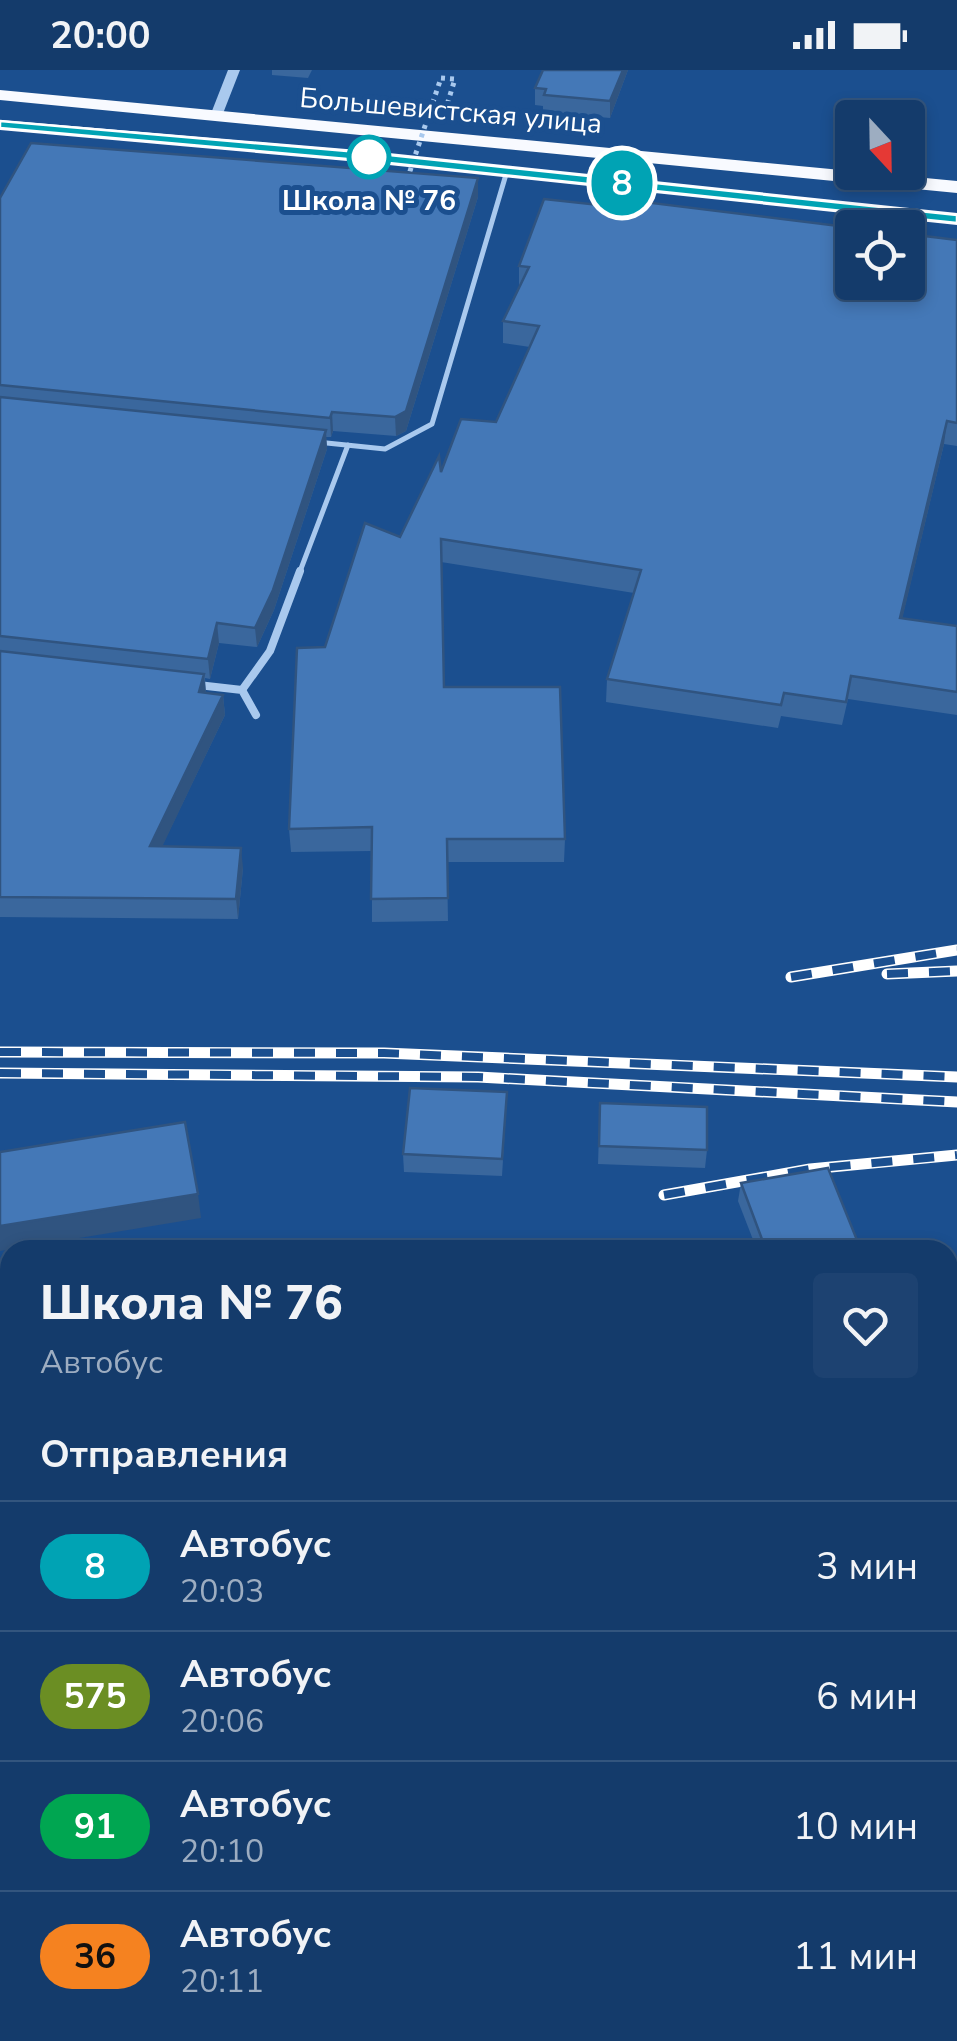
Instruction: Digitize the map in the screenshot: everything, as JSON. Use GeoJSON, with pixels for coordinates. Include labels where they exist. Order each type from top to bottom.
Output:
{"type":"FeatureCollection","features":[{"type":"Feature","properties":{"kind":"highway","name":"Большевистская улица"},"geometry":{"type":"LineString","coordinates":[[0,95],[957,187]]}},
{"type":"Feature","properties":{"kind":"highway","name":"Большевистская улица"},"geometry":{"type":"LineString","coordinates":[[0,125],[507,171],[957,219]]}},
{"type":"Feature","properties":{"kind":"street"},"geometry":{"type":"LineString","coordinates":[[216,116],[234,70]]}},
{"type":"Feature","properties":{"kind":"lane"},"geometry":{"type":"LineString","coordinates":[[310,442],[385,449],[432,424],[507,171]]}},
{"type":"Feature","properties":{"kind":"lane"},"geometry":{"type":"LineString","coordinates":[[242,690],[270,651],[348,445]]}},
{"type":"Feature","properties":{"kind":"lane"},"geometry":{"type":"LineString","coordinates":[[186,684],[242,690]]}},
{"type":"Feature","properties":{"kind":"lane"},"geometry":{"type":"LineString","coordinates":[[242,690],[256,715]]}},
{"type":"Feature","properties":{"kind":"path"},"geometry":{"type":"LineString","coordinates":[[404,190],[441,78],[456,79],[446,108]]}},
{"type":"Feature","properties":{"kind":"building"},"geometry":{"type":"Polygon","coordinates":[[[543,70],[623,70],[610,101],[544,95],[546,89],[535,88],[543,70]]]}},
{"type":"Feature","properties":{"kind":"building"},"geometry":{"type":"Polygon","coordinates":[[[31,143],[478,178],[406,411],[395,417],[332,412],[330,418],[0,385],[0,198],[31,143]]]}},
{"type":"Feature","properties":{"kind":"building"},"geometry":{"type":"Polygon","coordinates":[[[544,199],[617,207],[620,199],[835,226],[835,300],[925,300],[925,236],[957,240],[957,423],[947,421],[900,618],[957,626],[957,692],[851,676],[846,702],[784,693],[781,705],[607,679],[641,570],[441,539],[444,687],[560,687],[565,839],[447,839],[448,898],[371,899],[372,827],[289,829],[297,648],[325,647],[365,523],[400,537],[439,456],[441,472],[461,419],[496,422],[539,326],[503,321],[529,267],[519,266],[544,199]]]}},
{"type":"Feature","properties":{"kind":"building"},"geometry":{"type":"Polygon","coordinates":[[[0,397],[326,430],[273,590],[255,628],[217,623],[208,659],[0,636],[0,397]]]}},
{"type":"Feature","properties":{"kind":"building"},"geometry":{"type":"Polygon","coordinates":[[[0,651],[204,674],[199,692],[223,695],[150,846],[241,848],[236,899],[0,897],[0,651]]]}},
{"type":"Feature","properties":{"kind":"building"},"geometry":{"type":"Polygon","coordinates":[[[410,1088],[507,1092],[502,1159],[403,1154],[410,1088]]]}},
{"type":"Feature","properties":{"kind":"building"},"geometry":{"type":"Polygon","coordinates":[[[600,1103],[707,1107],[707,1150],[599,1146],[600,1103]]]}},
{"type":"Feature","properties":{"kind":"building"},"geometry":{"type":"Polygon","coordinates":[[[185,1122],[198,1194],[0,1226],[0,1152],[185,1122]]]}},
{"type":"Feature","properties":{"kind":"building"},"geometry":{"type":"Polygon","coordinates":[[[828,1168],[857,1240],[762,1240],[741,1183],[828,1168]]]}},
{"type":"Feature","properties":{"kind":"railway"},"geometry":{"type":"LineString","coordinates":[[791,977],[957,950]]}},
{"type":"Feature","properties":{"kind":"railway"},"geometry":{"type":"LineString","coordinates":[[887,974],[957,971]]}},
{"type":"Feature","properties":{"kind":"railway"},"geometry":{"type":"LineString","coordinates":[[0,1052],[384,1053],[957,1077]]}},
{"type":"Feature","properties":{"kind":"railway"},"geometry":{"type":"LineString","coordinates":[[0,1073],[478,1077],[957,1102]]}},
{"type":"Feature","properties":{"kind":"railway"},"geometry":{"type":"LineString","coordinates":[[664,1195],[810,1169],[957,1155]]}},
{"type":"Feature","properties":{"kind":"bus line","name":"8"},"geometry":{"type":"LineString","coordinates":[[0,125],[370,157],[957,219]]}},
{"type":"Feature","properties":{"kind":"place","name":"Школа № 76"},"geometry":{"type":"Point","coordinates":[369,157]}}]}
